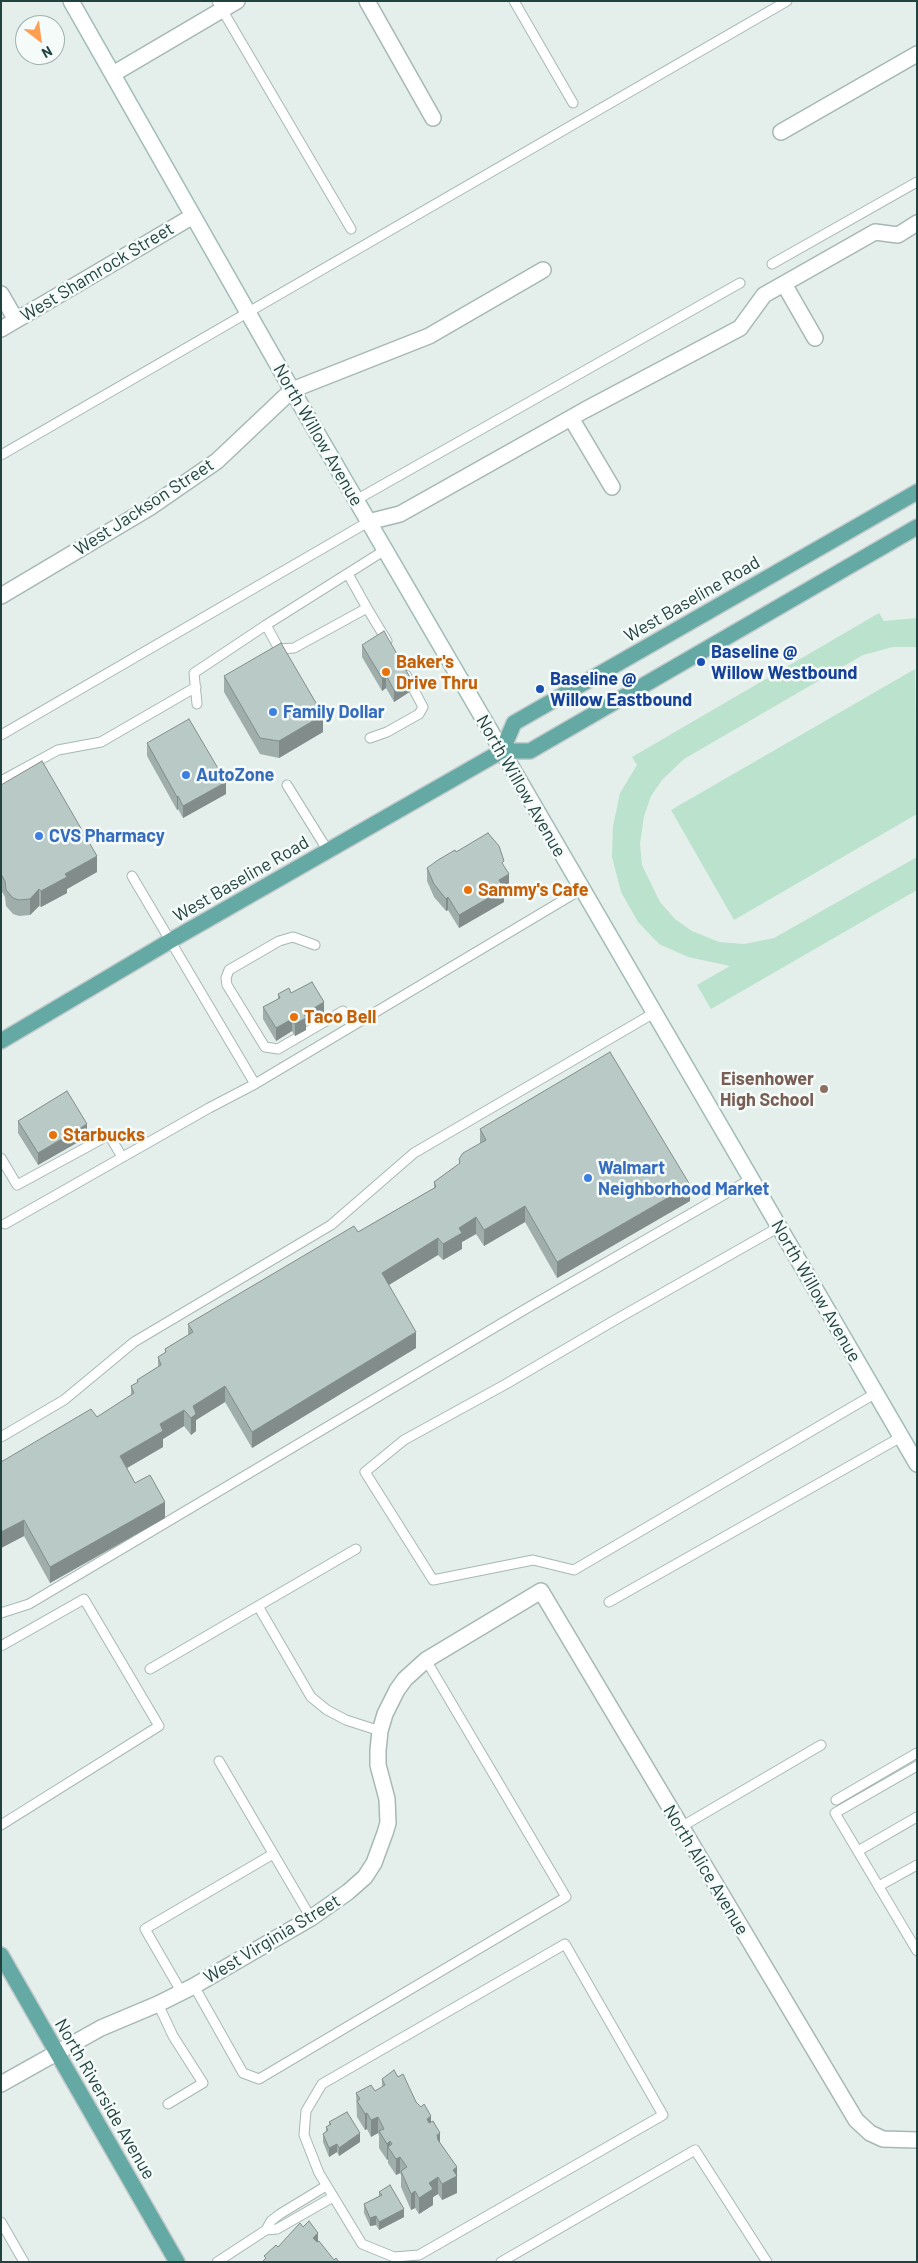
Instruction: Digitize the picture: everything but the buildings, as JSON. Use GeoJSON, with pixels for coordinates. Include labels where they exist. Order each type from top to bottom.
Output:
{"type":"FeatureCollection","features":[{"type":"Feature","properties":{"kind":"main road","name":"West Baseline Road"},"geometry":{"type":"LineString","coordinates":[[502,751],[514,723],[917,492]]}},
{"type":"Feature","properties":{"kind":"main road","name":"West Baseline Road"},"geometry":{"type":"LineString","coordinates":[[1,1041],[170,941],[502,751],[530,751],[917,527]]}},
{"type":"Feature","properties":{"kind":"main road","name":"North Riverside Avenue"},"geometry":{"type":"LineString","coordinates":[[1,1955],[177,2262]]}},
{"type":"Feature","properties":{"kind":"street","name":"North Willow Avenue"},"geometry":{"type":"LineString","coordinates":[[71,1],[368,522],[917,1464]]}},
{"type":"Feature","properties":{"kind":"street"},"geometry":{"type":"LineString","coordinates":[[113,74],[220,5],[237,1]]}},
{"type":"Feature","properties":{"kind":"street"},"geometry":{"type":"LineString","coordinates":[[367,1],[433,118]]}},
{"type":"Feature","properties":{"kind":"street"},"geometry":{"type":"LineString","coordinates":[[781,132],[917,54]]}},
{"type":"Feature","properties":{"kind":"street","name":"West Shamrock Street"},"geometry":{"type":"LineString","coordinates":[[1,329],[192,216]]}},
{"type":"Feature","properties":{"kind":"street"},"geometry":{"type":"LineString","coordinates":[[368,522],[400,514],[572,418],[740,328],[764,296],[875,232],[898,235],[917,223]]}},
{"type":"Feature","properties":{"kind":"street","name":"West Jackson Street"},"geometry":{"type":"LineString","coordinates":[[1,596],[149,508],[217,461],[292,390],[430,336],[543,270]]}},
{"type":"Feature","properties":{"kind":"street"},"geometry":{"type":"LineString","coordinates":[[784,284],[816,338]]}},
{"type":"Feature","properties":{"kind":"street"},"geometry":{"type":"LineString","coordinates":[[1,294],[16,320]]}},
{"type":"Feature","properties":{"kind":"street"},"geometry":{"type":"LineString","coordinates":[[572,418],[612,486]]}},
{"type":"Feature","properties":{"kind":"street","name":"West Virginia Street"},"geometry":{"type":"LineString","coordinates":[[1,2084],[101,2028],[188,1990],[337,1902],[364,1877],[382,1847],[388,1812],[378,1765],[380,1731],[385,1714],[397,1690],[405,1679],[426,1660],[541,1591]]}},
{"type":"Feature","properties":{"kind":"street","name":"North Alice Avenue"},"geometry":{"type":"LineString","coordinates":[[541,1591],[856,2120],[870,2133],[883,2139],[917,2140]]}},
{"type":"Feature","properties":{"kind":"lane"},"geometry":{"type":"LineString","coordinates":[[514,1],[573,104]]}},
{"type":"Feature","properties":{"kind":"lane"},"geometry":{"type":"LineString","coordinates":[[1,456],[787,1]]}},
{"type":"Feature","properties":{"kind":"lane"},"geometry":{"type":"LineString","coordinates":[[220,5],[351,229]]}},
{"type":"Feature","properties":{"kind":"lane"},"geometry":{"type":"LineString","coordinates":[[772,264],[917,182]]}},
{"type":"Feature","properties":{"kind":"lane"},"geometry":{"type":"LineString","coordinates":[[356,500],[740,283]]}},
{"type":"Feature","properties":{"kind":"lane"},"geometry":{"type":"LineString","coordinates":[[1,734],[368,522]]}},
{"type":"Feature","properties":{"kind":"lane"},"geometry":{"type":"LineString","coordinates":[[197,704],[194,673],[385,550]]}},
{"type":"Feature","properties":{"kind":"lane"},"geometry":{"type":"LineString","coordinates":[[348,574],[391,648]]}},
{"type":"Feature","properties":{"kind":"lane"},"geometry":{"type":"LineString","coordinates":[[266,625],[280,649],[294,648],[367,608]]}},
{"type":"Feature","properties":{"kind":"lane"},"geometry":{"type":"LineString","coordinates":[[370,738],[387,732],[419,714],[423,707],[400,665]]}},
{"type":"Feature","properties":{"kind":"lane"},"geometry":{"type":"LineString","coordinates":[[1,781],[58,750],[101,742],[196,687]]}},
{"type":"Feature","properties":{"kind":"lane"},"geometry":{"type":"LineString","coordinates":[[287,785],[328,851]]}},
{"type":"Feature","properties":{"kind":"lane"},"geometry":{"type":"LineString","coordinates":[[132,876],[254,1084]]}},
{"type":"Feature","properties":{"kind":"lane"},"geometry":{"type":"LineString","coordinates":[[3,1222],[254,1084],[582,889]]}},
{"type":"Feature","properties":{"kind":"lane"},"geometry":{"type":"LineString","coordinates":[[315,945],[293,937],[279,940],[229,970],[226,978],[227,985],[265,1047],[278,1050],[342,1011]]}},
{"type":"Feature","properties":{"kind":"lane"},"geometry":{"type":"LineString","coordinates":[[1,1437],[64,1400],[134,1342],[331,1225],[414,1153],[654,1013]]}},
{"type":"Feature","properties":{"kind":"lane"},"geometry":{"type":"LineString","coordinates":[[1,1158],[17,1185],[109,1135],[122,1157]]}},
{"type":"Feature","properties":{"kind":"lane"},"geometry":{"type":"LineString","coordinates":[[1,1613],[29,1604],[529,1307],[751,1180]]}},
{"type":"Feature","properties":{"kind":"lane"},"geometry":{"type":"LineString","coordinates":[[779,1227],[506,1384],[404,1440],[366,1472],[433,1580],[534,1560],[574,1570],[876,1393]]}},
{"type":"Feature","properties":{"kind":"lane"},"geometry":{"type":"LineString","coordinates":[[609,1602],[901,1437]]}},
{"type":"Feature","properties":{"kind":"lane"},"geometry":{"type":"LineString","coordinates":[[150,1668],[356,1549]]}},
{"type":"Feature","properties":{"kind":"lane"},"geometry":{"type":"LineString","coordinates":[[1,1646],[84,1599],[159,1726],[1,1825]]}},
{"type":"Feature","properties":{"kind":"lane"},"geometry":{"type":"LineString","coordinates":[[258,1606],[311,1697],[327,1710],[346,1720],[380,1731]]}},
{"type":"Feature","properties":{"kind":"lane"},"geometry":{"type":"LineString","coordinates":[[273,1854],[145,1929],[243,2073],[259,2079],[566,1897],[426,1660]]}},
{"type":"Feature","properties":{"kind":"lane"},"geometry":{"type":"LineString","coordinates":[[680,1827],[820,1745]]}},
{"type":"Feature","properties":{"kind":"lane"},"geometry":{"type":"LineString","coordinates":[[836,1800],[917,1753]]}},
{"type":"Feature","properties":{"kind":"lane"},"geometry":{"type":"LineString","coordinates":[[219,1761],[311,1918]]}},
{"type":"Feature","properties":{"kind":"lane"},"geometry":{"type":"LineString","coordinates":[[917,1766],[835,1813],[917,1951]]}},
{"type":"Feature","properties":{"kind":"lane"},"geometry":{"type":"LineString","coordinates":[[858,1851],[917,1817]]}},
{"type":"Feature","properties":{"kind":"lane"},"geometry":{"type":"LineString","coordinates":[[879,1886],[917,1865]]}},
{"type":"Feature","properties":{"kind":"lane"},"geometry":{"type":"LineString","coordinates":[[565,1944],[663,2115],[419,2255],[394,2257],[362,2244],[333,2196],[326,2186],[304,2135],[306,2110],[322,2084],[565,1944]]}},
{"type":"Feature","properties":{"kind":"lane"},"geometry":{"type":"LineString","coordinates":[[158,2004],[173,2036],[202,2082],[168,2104]]}},
{"type":"Feature","properties":{"kind":"lane"},"geometry":{"type":"LineString","coordinates":[[501,2262],[695,2150],[767,2262]]}},
{"type":"Feature","properties":{"kind":"lane"},"geometry":{"type":"LineString","coordinates":[[217,2262],[266,2230],[271,2221],[280,2214],[326,2186]]}},
{"type":"Feature","properties":{"kind":"lane"},"geometry":{"type":"LineString","coordinates":[[266,2230],[277,2229],[333,2196]]}},
{"type":"Feature","properties":{"kind":"lane"},"geometry":{"type":"LineString","coordinates":[[1,2222],[24,2262]]}},
{"type":"Feature","properties":{"kind":"green space"},"geometry":{"type":"Polygon","coordinates":[[[879,613],[884,621],[917,618],[917,647],[893,647],[863,655],[684,759],[662,780],[651,796],[644,816],[640,844],[642,865],[660,902],[675,919],[692,931],[719,942],[744,944],[774,938],[917,857],[917,890],[711,1009],[697,985],[730,966],[688,957],[659,944],[638,922],[621,892],[612,857],[613,826],[620,793],[637,765],[632,757],[879,613]]]}},
{"type":"Feature","properties":{"kind":"green space"},"geometry":{"type":"Polygon","coordinates":[[[915,669],[917,814],[734,920],[671,810],[915,669]]]}},
{"type":"Feature","properties":{"kind":"place","name":"Baseline @ Willow Westbound"},"geometry":{"type":"Point","coordinates":[701,662]}},
{"type":"Feature","properties":{"kind":"place","name":"Baker's Drive Thru"},"geometry":{"type":"Point","coordinates":[386,672]}},
{"type":"Feature","properties":{"kind":"place","name":"Baseline @ Willow Eastbound"},"geometry":{"type":"Point","coordinates":[540,689]}},
{"type":"Feature","properties":{"kind":"place","name":"Family Dollar"},"geometry":{"type":"Point","coordinates":[273,712]}},
{"type":"Feature","properties":{"kind":"place","name":"AutoZone"},"geometry":{"type":"Point","coordinates":[186,775]}},
{"type":"Feature","properties":{"kind":"place","name":"CVS Pharmacy"},"geometry":{"type":"Point","coordinates":[39,836]}},
{"type":"Feature","properties":{"kind":"place","name":"Sammy's Cafe"},"geometry":{"type":"Point","coordinates":[468,890]}},
{"type":"Feature","properties":{"kind":"place","name":"Taco Bell"},"geometry":{"type":"Point","coordinates":[294,1017]}},
{"type":"Feature","properties":{"kind":"place","name":"Eisenhower High School"},"geometry":{"type":"Point","coordinates":[824,1089]}},
{"type":"Feature","properties":{"kind":"place","name":"Starbucks"},"geometry":{"type":"Point","coordinates":[53,1135]}},
{"type":"Feature","properties":{"kind":"place","name":"Walmart Neighborhood Market"},"geometry":{"type":"Point","coordinates":[588,1178]}}]}
